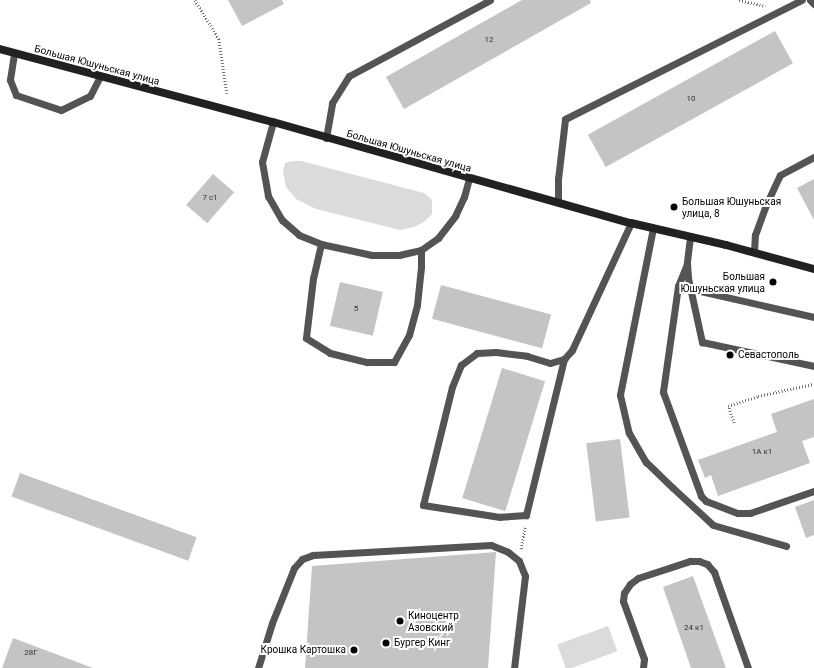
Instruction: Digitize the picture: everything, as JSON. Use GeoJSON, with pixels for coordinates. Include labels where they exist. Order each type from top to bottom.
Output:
{"type":"FeatureCollection","features":[{"type":"Feature","properties":{"kind":"street","name":"Большая Юшуньская улица"},"geometry":{"type":"LineString","coordinates":[[0,49],[14,54],[273,122],[469,178],[558,201],[631,223],[754,252],[814,269]]}},
{"type":"Feature","properties":{"kind":"lane"},"geometry":{"type":"LineString","coordinates":[[326,138],[332,103],[349,76],[490,0]]}},
{"type":"Feature","properties":{"kind":"lane"},"geometry":{"type":"LineString","coordinates":[[558,201],[558,179],[565,119],[802,0]]}},
{"type":"Feature","properties":{"kind":"lane"},"geometry":{"type":"LineString","coordinates":[[810,0],[814,4]]}},
{"type":"Feature","properties":{"kind":"lane"},"geometry":{"type":"LineString","coordinates":[[14,54],[10,80],[16,95],[61,110],[90,96],[100,76]]}},
{"type":"Feature","properties":{"kind":"lane"},"geometry":{"type":"LineString","coordinates":[[273,122],[262,162],[268,196],[282,220],[299,235],[321,244],[372,255],[399,255],[421,250],[438,238],[455,216],[464,197],[469,178]]}},
{"type":"Feature","properties":{"kind":"lane"},"geometry":{"type":"LineString","coordinates":[[754,252],[755,236],[765,207],[780,175],[814,157]]}},
{"type":"Feature","properties":{"kind":"lane"},"geometry":{"type":"LineString","coordinates":[[564,359],[550,364],[528,356],[496,352],[477,353],[461,365],[452,387],[423,505],[500,517],[526,515],[564,359],[572,350],[631,223]]}},
{"type":"Feature","properties":{"kind":"lane"},"geometry":{"type":"LineString","coordinates":[[653,228],[620,395],[629,434],[646,462],[713,525],[786,546]]}},
{"type":"Feature","properties":{"kind":"lane"},"geometry":{"type":"LineString","coordinates":[[690,237],[687,263],[689,288],[702,342],[814,366]]}},
{"type":"Feature","properties":{"kind":"lane"},"geometry":{"type":"LineString","coordinates":[[321,244],[312,278],[306,338],[330,353],[367,362],[394,362],[409,335],[417,305],[421,267],[421,250]]}},
{"type":"Feature","properties":{"kind":"lane"},"geometry":{"type":"LineString","coordinates":[[687,263],[678,286],[664,392],[701,496],[712,505],[738,513],[750,513],[814,492]]}},
{"type":"Feature","properties":{"kind":"lane"},"geometry":{"type":"LineString","coordinates":[[678,286],[814,317]]}},
{"type":"Feature","properties":{"kind":"lane"},"geometry":{"type":"LineString","coordinates":[[258,668],[272,623],[294,568],[302,558],[313,555],[491,545],[508,552],[518,561],[525,576],[514,668]]}},
{"type":"Feature","properties":{"kind":"lane"},"geometry":{"type":"LineString","coordinates":[[643,668],[644,659],[622,601],[624,593],[630,584],[638,578],[694,561],[707,564],[714,572],[748,668]]}},
{"type":"Feature","properties":{"kind":"path"},"geometry":{"type":"LineString","coordinates":[[195,0],[219,39],[227,93]]}},
{"type":"Feature","properties":{"kind":"path"},"geometry":{"type":"LineString","coordinates":[[739,0],[783,9]]}},
{"type":"Feature","properties":{"kind":"path"},"geometry":{"type":"LineString","coordinates":[[734,423],[728,406],[758,396],[814,384]]}},
{"type":"Feature","properties":{"kind":"path"},"geometry":{"type":"LineString","coordinates":[[518,561],[526,515]]}},
{"type":"Feature","properties":{"kind":"shaded area"},"geometry":{"type":"Polygon","coordinates":[[[301,161],[424,193],[432,200],[432,214],[424,222],[414,227],[400,230],[316,209],[296,199],[286,187],[283,171],[285,163],[301,161]]]}},
{"type":"Feature","properties":{"kind":"shaded area"},"geometry":{"type":"Polygon","coordinates":[[[608,626],[617,651],[572,668],[566,668],[557,644],[608,626]]]}},
{"type":"Feature","properties":{"kind":"building"},"geometry":{"type":"Polygon","coordinates":[[[228,0],[282,0],[284,4],[242,26],[228,0]]]}},
{"type":"Feature","properties":{"kind":"building"},"geometry":{"type":"Polygon","coordinates":[[[522,0],[590,0],[591,3],[404,109],[386,77],[522,0]]]}},
{"type":"Feature","properties":{"kind":"building"},"geometry":{"type":"Polygon","coordinates":[[[775,31],[793,63],[606,167],[588,135],[775,31]]]}},
{"type":"Feature","properties":{"kind":"building"},"geometry":{"type":"Polygon","coordinates":[[[213,174],[234,192],[207,223],[186,205],[213,174]]]}},
{"type":"Feature","properties":{"kind":"building"},"geometry":{"type":"Polygon","coordinates":[[[814,179],[814,220],[797,188],[814,179]]]}},
{"type":"Feature","properties":{"kind":"building"},"geometry":{"type":"Polygon","coordinates":[[[340,282],[383,292],[373,336],[330,326],[340,282]]]}},
{"type":"Feature","properties":{"kind":"building"},"geometry":{"type":"Polygon","coordinates":[[[441,285],[551,315],[542,348],[432,319],[441,285]]]}},
{"type":"Feature","properties":{"kind":"building"},"geometry":{"type":"Polygon","coordinates":[[[502,368],[545,381],[505,511],[462,498],[502,368]]]}},
{"type":"Feature","properties":{"kind":"building"},"geometry":{"type":"Polygon","coordinates":[[[814,399],[814,437],[802,441],[810,463],[718,496],[711,475],[705,478],[698,460],[777,432],[771,414],[814,399]]]}},
{"type":"Feature","properties":{"kind":"building"},"geometry":{"type":"Polygon","coordinates":[[[620,439],[630,517],[596,522],[586,443],[620,439]]]}},
{"type":"Feature","properties":{"kind":"building"},"geometry":{"type":"Polygon","coordinates":[[[20,473],[197,537],[188,561],[11,496],[20,473]]]}},
{"type":"Feature","properties":{"kind":"building"},"geometry":{"type":"Polygon","coordinates":[[[814,500],[814,535],[806,538],[795,507],[814,500]]]}},
{"type":"Feature","properties":{"kind":"building"},"geometry":{"type":"Polygon","coordinates":[[[496,552],[488,668],[305,668],[312,566],[496,552]]]}},
{"type":"Feature","properties":{"kind":"building"},"geometry":{"type":"Polygon","coordinates":[[[693,576],[726,668],[691,668],[663,587],[693,576]]]}},
{"type":"Feature","properties":{"kind":"building"},"geometry":{"type":"Polygon","coordinates":[[[13,638],[93,668],[2,668],[13,638]]]}},
{"type":"Feature","properties":{"kind":"place","name":"Большая Юшуньская улица, 8"},"geometry":{"type":"Point","coordinates":[674,207]}},
{"type":"Feature","properties":{"kind":"place","name":"Большая Юшуньская улица"},"geometry":{"type":"Point","coordinates":[773,282]}},
{"type":"Feature","properties":{"kind":"place","name":"Севастополь"},"geometry":{"type":"Point","coordinates":[730,355]}},
{"type":"Feature","properties":{"kind":"place","name":"Киноцентр Азовский"},"geometry":{"type":"Point","coordinates":[400,621]}},
{"type":"Feature","properties":{"kind":"place","name":"Бургер Кинг"},"geometry":{"type":"Point","coordinates":[386,643]}},
{"type":"Feature","properties":{"kind":"place","name":"Крошка Картошка"},"geometry":{"type":"Point","coordinates":[354,650]}}]}
